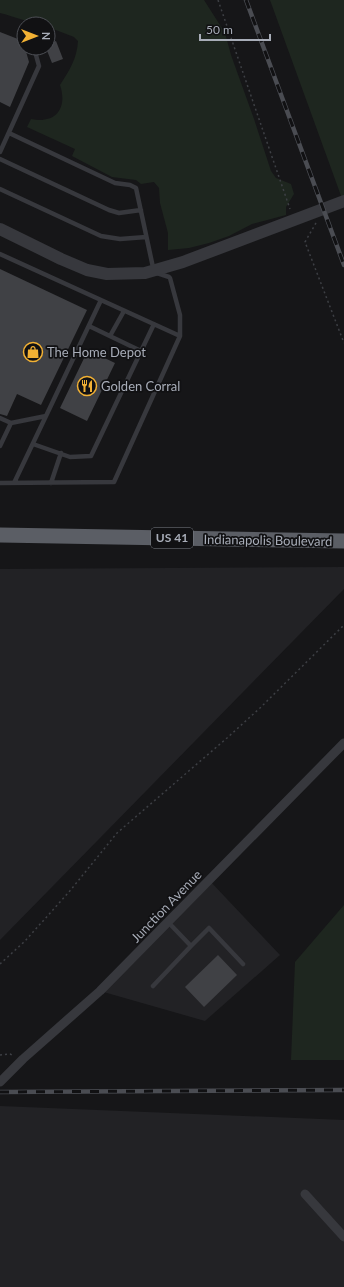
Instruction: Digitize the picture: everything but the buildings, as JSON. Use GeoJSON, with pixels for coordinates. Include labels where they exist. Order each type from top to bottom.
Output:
{"type":"FeatureCollection","features":[{"type":"Feature","properties":{"kind":"highway","name":"Indianapolis Boulevard"},"geometry":{"type":"LineString","coordinates":[[0,535],[344,541]]}},
{"type":"Feature","properties":{"kind":"street"},"geometry":{"type":"LineString","coordinates":[[0,229],[87,270],[107,274],[146,273],[154,272],[183,262],[344,201]]}},
{"type":"Feature","properties":{"kind":"street","name":"Junction Avenue"},"geometry":{"type":"LineString","coordinates":[[0,1082],[23,1059],[100,991],[344,743]]}},
{"type":"Feature","properties":{"kind":"street"},"geometry":{"type":"LineString","coordinates":[[305,1194],[344,1237]]}},
{"type":"Feature","properties":{"kind":"lane"},"geometry":{"type":"LineString","coordinates":[[0,152],[39,66],[36,56]]}},
{"type":"Feature","properties":{"kind":"lane"},"geometry":{"type":"LineString","coordinates":[[0,483],[114,482],[180,336],[180,315],[169,277],[154,272],[138,194],[134,186],[115,183],[9,134]]}},
{"type":"Feature","properties":{"kind":"lane"},"geometry":{"type":"LineString","coordinates":[[0,159],[109,210],[119,212],[141,210]]}},
{"type":"Feature","properties":{"kind":"lane"},"geometry":{"type":"LineString","coordinates":[[0,189],[101,236],[120,239],[146,237]]}},
{"type":"Feature","properties":{"kind":"lane"},"geometry":{"type":"LineString","coordinates":[[0,254],[180,336]]}},
{"type":"Feature","properties":{"kind":"lane"},"geometry":{"type":"LineString","coordinates":[[14,483],[101,300]]}},
{"type":"Feature","properties":{"kind":"lane"},"geometry":{"type":"LineString","coordinates":[[110,336],[124,311]]}},
{"type":"Feature","properties":{"kind":"lane"},"geometry":{"type":"LineString","coordinates":[[33,444],[70,457],[91,456],[154,324]]}},
{"type":"Feature","properties":{"kind":"lane"},"geometry":{"type":"LineString","coordinates":[[89,326],[141,351]]}},
{"type":"Feature","properties":{"kind":"lane"},"geometry":{"type":"LineString","coordinates":[[0,418],[11,423],[46,416]]}},
{"type":"Feature","properties":{"kind":"lane"},"geometry":{"type":"LineString","coordinates":[[0,446],[11,423]]}},
{"type":"Feature","properties":{"kind":"lane"},"geometry":{"type":"LineString","coordinates":[[52,483],[61,454]]}},
{"type":"Feature","properties":{"kind":"lane"},"geometry":{"type":"LineString","coordinates":[[168,922],[191,946]]}},
{"type":"Feature","properties":{"kind":"lane"},"geometry":{"type":"LineString","coordinates":[[153,986],[209,928],[243,964]]}},
{"type":"Feature","properties":{"kind":"path"},"geometry":{"type":"LineString","coordinates":[[218,0],[294,221]]}},
{"type":"Feature","properties":{"kind":"path"},"geometry":{"type":"LineString","coordinates":[[319,219],[305,242],[344,343]]}},
{"type":"Feature","properties":{"kind":"path"},"geometry":{"type":"LineString","coordinates":[[0,964],[25,940],[69,892],[117,833],[227,738],[344,625]]}},
{"type":"Feature","properties":{"kind":"shaded area"},"geometry":{"type":"Polygon","coordinates":[[[0,0],[204,0],[225,33],[231,55],[271,171],[276,178],[291,184],[294,194],[286,207],[286,215],[252,224],[229,236],[209,243],[189,248],[168,250],[168,233],[160,203],[159,188],[154,182],[141,184],[136,180],[112,177],[72,156],[75,149],[27,127],[31,119],[39,120],[53,117],[61,108],[62,94],[60,85],[74,59],[78,41],[74,37],[56,30],[56,16],[16,16],[16,18],[0,13],[0,0]]]}},
{"type":"Feature","properties":{"kind":"shaded area"},"geometry":{"type":"Polygon","coordinates":[[[270,0],[344,0],[344,204],[270,0]]]}},
{"type":"Feature","properties":{"kind":"shaded area"},"geometry":{"type":"Polygon","coordinates":[[[344,567],[344,589],[0,940],[0,569],[344,567]]]}},
{"type":"Feature","properties":{"kind":"shaded area"},"geometry":{"type":"Polygon","coordinates":[[[209,880],[280,955],[205,1021],[100,991],[209,880]]]}},
{"type":"Feature","properties":{"kind":"shaded area"},"geometry":{"type":"Polygon","coordinates":[[[344,905],[344,1060],[291,1060],[295,962],[344,905]]]}},
{"type":"Feature","properties":{"kind":"shaded area"},"geometry":{"type":"Polygon","coordinates":[[[0,1106],[344,1120],[344,1287],[0,1287],[0,1106]]]}},
{"type":"Feature","properties":{"kind":"railway"},"geometry":{"type":"LineString","coordinates":[[246,0],[344,265]]}},
{"type":"Feature","properties":{"kind":"railway"},"geometry":{"type":"LineString","coordinates":[[0,1092],[344,1090]]}},
{"type":"Feature","properties":{"kind":"place","name":"The Home Depot"},"geometry":{"type":"Point","coordinates":[33,352]}},
{"type":"Feature","properties":{"kind":"place","name":"Golden Corral"},"geometry":{"type":"Point","coordinates":[87,386]}}]}
